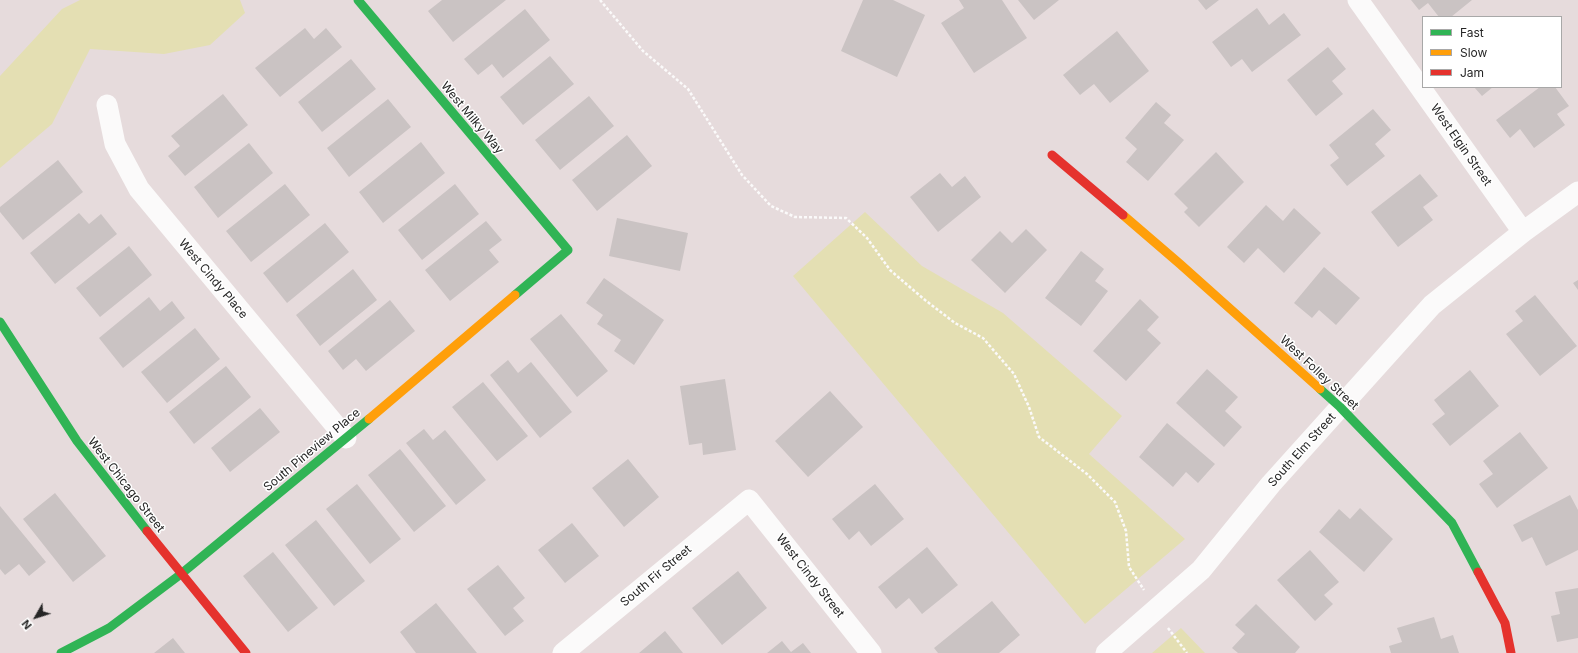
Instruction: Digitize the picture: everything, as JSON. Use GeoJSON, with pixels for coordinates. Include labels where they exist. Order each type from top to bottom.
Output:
{"type":"FeatureCollection","features":[{"type":"Feature","properties":{"kind":"street","name":"West Milky Way"},"geometry":{"type":"LineString","coordinates":[[358,0],[568,250]]}},
{"type":"Feature","properties":{"kind":"street","name":"West Elgin Street"},"geometry":{"type":"LineString","coordinates":[[1358,0],[1523,232]]}},
{"type":"Feature","properties":{"kind":"street","name":"West Cindy Place"},"geometry":{"type":"LineString","coordinates":[[107,106],[114,144],[139,189],[346,438]]}},
{"type":"Feature","properties":{"kind":"street","name":"West Folley Street"},"geometry":{"type":"LineString","coordinates":[[1052,155],[1180,264],[1340,407],[1452,523],[1504,623],[1511,653]]}},
{"type":"Feature","properties":{"kind":"street","name":"South Elm Street"},"geometry":{"type":"LineString","coordinates":[[1106,653],[1201,570],[1271,484],[1432,305],[1523,232],[1578,192]]}},
{"type":"Feature","properties":{"kind":"street","name":"South Pineview Place"},"geometry":{"type":"LineString","coordinates":[[61,653],[109,628],[181,574],[346,438],[568,250]]}},
{"type":"Feature","properties":{"kind":"street","name":"West Chicago Street"},"geometry":{"type":"LineString","coordinates":[[0,322],[77,441],[181,574],[246,653]]}},
{"type":"Feature","properties":{"kind":"street","name":"South Fir Street"},"geometry":{"type":"LineString","coordinates":[[563,653],[749,500]]}},
{"type":"Feature","properties":{"kind":"street","name":"West Cindy Street"},"geometry":{"type":"LineString","coordinates":[[749,500],[871,653]]}},
{"type":"Feature","properties":{"kind":"path"},"geometry":{"type":"LineString","coordinates":[[600,0],[644,51],[688,89],[742,175],[771,206],[796,217],[846,218],[867,238],[890,270],[943,314],[983,338],[1014,374],[1029,407],[1039,437],[1087,474],[1115,502],[1126,531],[1129,567],[1172,634],[1188,653]]}},
{"type":"Feature","properties":{"kind":"shaded area"},"geometry":{"type":"Polygon","coordinates":[[[80,0],[240,0],[245,13],[210,45],[164,54],[90,49],[52,124],[0,168],[0,76],[62,9],[80,0]]]}},
{"type":"Feature","properties":{"kind":"shaded area"},"geometry":{"type":"Polygon","coordinates":[[[865,212],[922,266],[1003,313],[1122,416],[1089,454],[1185,539],[1085,624],[793,276],[865,212]]]}},
{"type":"Feature","properties":{"kind":"shaded area"},"geometry":{"type":"Polygon","coordinates":[[[1181,628],[1205,653],[1152,653],[1181,628]]]}},
{"type":"Feature","properties":{"kind":"building"},"geometry":{"type":"Polygon","coordinates":[[[442,0],[506,0],[453,42],[428,11],[442,0]]]}},
{"type":"Feature","properties":{"kind":"building"},"geometry":{"type":"Polygon","coordinates":[[[863,0],[893,0],[925,15],[897,77],[841,51],[863,0]]]}},
{"type":"Feature","properties":{"kind":"building"},"geometry":{"type":"Polygon","coordinates":[[[959,0],[1002,0],[1027,38],[974,73],[941,23],[964,8],[959,0]]]}},
{"type":"Feature","properties":{"kind":"building"},"geometry":{"type":"Polygon","coordinates":[[[1018,0],[1059,0],[1034,20],[1018,0]]]}},
{"type":"Feature","properties":{"kind":"building"},"geometry":{"type":"Polygon","coordinates":[[[1198,0],[1219,0],[1206,10],[1198,0]]]}},
{"type":"Feature","properties":{"kind":"building"},"geometry":{"type":"Polygon","coordinates":[[[1411,0],[1472,0],[1452,16],[1438,16],[1428,3],[1419,10],[1411,0]]]}},
{"type":"Feature","properties":{"kind":"building"},"geometry":{"type":"Polygon","coordinates":[[[1257,8],[1269,25],[1284,13],[1301,35],[1252,72],[1242,59],[1231,67],[1212,42],[1257,8]]]}},
{"type":"Feature","properties":{"kind":"building"},"geometry":{"type":"Polygon","coordinates":[[[525,9],[550,40],[503,78],[492,64],[478,75],[464,59],[525,9]]]}},
{"type":"Feature","properties":{"kind":"building"},"geometry":{"type":"Polygon","coordinates":[[[305,28],[314,39],[326,28],[342,47],[280,97],[255,68],[305,28]]]}},
{"type":"Feature","properties":{"kind":"building"},"geometry":{"type":"Polygon","coordinates":[[[1117,31],[1149,71],[1110,103],[1094,84],[1080,95],[1063,75],[1117,31]]]}},
{"type":"Feature","properties":{"kind":"building"},"geometry":{"type":"Polygon","coordinates":[[[1328,47],[1346,69],[1332,81],[1343,94],[1316,116],[1287,80],[1328,47]]]}},
{"type":"Feature","properties":{"kind":"building"},"geometry":{"type":"Polygon","coordinates":[[[550,56],[574,84],[523,125],[500,97],[550,56]]]}},
{"type":"Feature","properties":{"kind":"building"},"geometry":{"type":"Polygon","coordinates":[[[351,59],[376,89],[322,132],[298,102],[351,59]]]}},
{"type":"Feature","properties":{"kind":"building"},"geometry":{"type":"Polygon","coordinates":[[[1475,88],[1492,88],[1482,96],[1475,88]]]}},
{"type":"Feature","properties":{"kind":"building"},"geometry":{"type":"Polygon","coordinates":[[[1539,88],[1556,88],[1569,106],[1557,114],[1565,125],[1534,148],[1520,129],[1510,138],[1496,120],[1539,88]]]}},
{"type":"Feature","properties":{"kind":"building"},"geometry":{"type":"Polygon","coordinates":[[[223,94],[248,125],[185,176],[168,156],[180,146],[171,136],[223,94]]]}},
{"type":"Feature","properties":{"kind":"building"},"geometry":{"type":"Polygon","coordinates":[[[589,96],[614,126],[560,170],[535,140],[589,96]]]}},
{"type":"Feature","properties":{"kind":"building"},"geometry":{"type":"Polygon","coordinates":[[[388,99],[411,127],[349,177],[327,148],[388,99]]]}},
{"type":"Feature","properties":{"kind":"building"},"geometry":{"type":"Polygon","coordinates":[[[1156,102],[1171,115],[1164,123],[1184,140],[1148,181],[1126,162],[1137,149],[1125,138],[1156,102]]]}},
{"type":"Feature","properties":{"kind":"building"},"geometry":{"type":"Polygon","coordinates":[[[1373,109],[1391,130],[1375,144],[1385,156],[1347,186],[1330,165],[1339,158],[1329,145],[1373,109]]]}},
{"type":"Feature","properties":{"kind":"building"},"geometry":{"type":"Polygon","coordinates":[[[627,135],[652,166],[597,211],[572,180],[627,135]]]}},
{"type":"Feature","properties":{"kind":"building"},"geometry":{"type":"Polygon","coordinates":[[[421,142],[445,173],[383,223],[359,192],[421,142]]]}},
{"type":"Feature","properties":{"kind":"building"},"geometry":{"type":"Polygon","coordinates":[[[249,143],[273,173],[218,218],[194,187],[249,143]]]}},
{"type":"Feature","properties":{"kind":"building"},"geometry":{"type":"Polygon","coordinates":[[[1216,152],[1244,182],[1199,227],[1184,212],[1188,208],[1174,194],[1216,152]]]}},
{"type":"Feature","properties":{"kind":"building"},"geometry":{"type":"Polygon","coordinates":[[[58,160],[83,192],[23,240],[0,212],[0,207],[58,160]]]}},
{"type":"Feature","properties":{"kind":"building"},"geometry":{"type":"Polygon","coordinates":[[[940,173],[952,187],[965,176],[981,197],[938,232],[910,197],[940,173]]]}},
{"type":"Feature","properties":{"kind":"building"},"geometry":{"type":"Polygon","coordinates":[[[1420,174],[1438,196],[1423,207],[1433,220],[1398,247],[1371,212],[1420,174]]]}},
{"type":"Feature","properties":{"kind":"building"},"geometry":{"type":"Polygon","coordinates":[[[285,184],[310,215],[251,262],[226,231],[285,184]]]}},
{"type":"Feature","properties":{"kind":"building"},"geometry":{"type":"Polygon","coordinates":[[[455,184],[479,214],[422,260],[398,230],[455,184]]]}},
{"type":"Feature","properties":{"kind":"building"},"geometry":{"type":"Polygon","coordinates":[[[1266,205],[1283,221],[1294,208],[1321,233],[1284,273],[1258,248],[1244,263],[1227,247],[1266,205]]]}},
{"type":"Feature","properties":{"kind":"building"},"geometry":{"type":"Polygon","coordinates":[[[79,213],[89,224],[101,214],[117,234],[55,284],[30,253],[79,213]]]}},
{"type":"Feature","properties":{"kind":"building"},"geometry":{"type":"Polygon","coordinates":[[[617,218],[688,233],[680,271],[609,256],[617,218]]]}},
{"type":"Feature","properties":{"kind":"building"},"geometry":{"type":"Polygon","coordinates":[[[486,221],[502,240],[489,250],[499,262],[450,301],[425,270],[486,221]]]}},
{"type":"Feature","properties":{"kind":"building"},"geometry":{"type":"Polygon","coordinates":[[[325,223],[349,252],[287,303],[263,273],[325,223]]]}},
{"type":"Feature","properties":{"kind":"building"},"geometry":{"type":"Polygon","coordinates":[[[1026,229],[1047,250],[1005,293],[971,260],[1000,231],[1012,243],[1026,229]]]}},
{"type":"Feature","properties":{"kind":"building"},"geometry":{"type":"Polygon","coordinates":[[[129,246],[152,275],[100,317],[76,288],[129,246]]]}},
{"type":"Feature","properties":{"kind":"building"},"geometry":{"type":"Polygon","coordinates":[[[1081,251],[1104,269],[1095,281],[1108,291],[1081,326],[1045,298],[1081,251]]]}},
{"type":"Feature","properties":{"kind":"building"},"geometry":{"type":"Polygon","coordinates":[[[1324,267],[1360,298],[1336,325],[1319,310],[1312,318],[1294,303],[1324,267]]]}},
{"type":"Feature","properties":{"kind":"building"},"geometry":{"type":"Polygon","coordinates":[[[353,269],[377,300],[320,346],[296,315],[353,269]]]}},
{"type":"Feature","properties":{"kind":"building"},"geometry":{"type":"Polygon","coordinates":[[[604,278],[664,320],[634,365],[614,351],[621,340],[597,324],[603,315],[586,303],[604,278]]]}},
{"type":"Feature","properties":{"kind":"building"},"geometry":{"type":"Polygon","coordinates":[[[1578,280],[1578,290],[1573,283],[1578,280]]]}},
{"type":"Feature","properties":{"kind":"building"},"geometry":{"type":"Polygon","coordinates":[[[1535,295],[1577,346],[1540,376],[1506,334],[1523,321],[1515,311],[1535,295]]]}},
{"type":"Feature","properties":{"kind":"building"},"geometry":{"type":"Polygon","coordinates":[[[149,297],[160,311],[172,301],[185,318],[123,368],[99,338],[149,297]]]}},
{"type":"Feature","properties":{"kind":"building"},"geometry":{"type":"Polygon","coordinates":[[[1140,299],[1159,317],[1147,330],[1161,343],[1126,381],[1093,351],[1140,299]]]}},
{"type":"Feature","properties":{"kind":"building"},"geometry":{"type":"Polygon","coordinates":[[[390,300],[415,331],[366,371],[356,359],[343,370],[328,351],[390,300]]]}},
{"type":"Feature","properties":{"kind":"building"},"geometry":{"type":"Polygon","coordinates":[[[561,314],[608,371],[577,397],[530,339],[561,314]]]}},
{"type":"Feature","properties":{"kind":"building"},"geometry":{"type":"Polygon","coordinates":[[[195,328],[220,359],[167,403],[141,372],[195,328]]]}},
{"type":"Feature","properties":{"kind":"building"},"geometry":{"type":"Polygon","coordinates":[[[508,360],[518,373],[531,362],[572,412],[540,438],[490,375],[508,360]]]}},
{"type":"Feature","properties":{"kind":"building"},"geometry":{"type":"Polygon","coordinates":[[[226,366],[251,397],[194,444],[169,412],[226,366]]]}},
{"type":"Feature","properties":{"kind":"building"},"geometry":{"type":"Polygon","coordinates":[[[1207,369],[1238,397],[1225,411],[1242,427],[1224,447],[1176,403],[1207,369]]]}},
{"type":"Feature","properties":{"kind":"building"},"geometry":{"type":"Polygon","coordinates":[[[1470,370],[1499,406],[1450,446],[1432,424],[1445,414],[1434,400],[1470,370]]]}},
{"type":"Feature","properties":{"kind":"building"},"geometry":{"type":"Polygon","coordinates":[[[725,379],[736,450],[703,455],[702,443],[689,445],[680,386],[725,379]]]}},
{"type":"Feature","properties":{"kind":"building"},"geometry":{"type":"Polygon","coordinates":[[[483,382],[528,436],[497,461],[452,407],[483,382]]]}},
{"type":"Feature","properties":{"kind":"building"},"geometry":{"type":"Polygon","coordinates":[[[830,391],[863,427],[808,477],[775,441],[830,391]]]}},
{"type":"Feature","properties":{"kind":"building"},"geometry":{"type":"Polygon","coordinates":[[[260,408],[280,432],[230,472],[211,448],[260,408]]]}},
{"type":"Feature","properties":{"kind":"building"},"geometry":{"type":"Polygon","coordinates":[[[1167,423],[1215,464],[1198,483],[1186,472],[1173,487],[1139,457],[1167,423]]]}},
{"type":"Feature","properties":{"kind":"building"},"geometry":{"type":"Polygon","coordinates":[[[424,429],[433,440],[445,430],[486,480],[456,505],[406,443],[424,429]]]}},
{"type":"Feature","properties":{"kind":"building"},"geometry":{"type":"Polygon","coordinates":[[[1520,432],[1548,468],[1497,508],[1479,484],[1493,474],[1483,461],[1520,432]]]}},
{"type":"Feature","properties":{"kind":"building"},"geometry":{"type":"Polygon","coordinates":[[[400,449],[446,506],[414,532],[368,475],[400,449]]]}},
{"type":"Feature","properties":{"kind":"building"},"geometry":{"type":"Polygon","coordinates":[[[628,459],[659,497],[624,527],[592,488],[628,459]]]}},
{"type":"Feature","properties":{"kind":"building"},"geometry":{"type":"Polygon","coordinates":[[[357,484],[401,539],[370,564],[326,509],[357,484]]]}},
{"type":"Feature","properties":{"kind":"building"},"geometry":{"type":"Polygon","coordinates":[[[875,484],[904,519],[871,546],[859,531],[849,540],[832,519],[875,484]]]}},
{"type":"Feature","properties":{"kind":"building"},"geometry":{"type":"Polygon","coordinates":[[[55,493],[106,556],[73,582],[23,519],[55,493]]]}},
{"type":"Feature","properties":{"kind":"building"},"geometry":{"type":"Polygon","coordinates":[[[1570,495],[1578,510],[1578,550],[1546,566],[1532,537],[1522,542],[1513,525],[1570,495]]]}},
{"type":"Feature","properties":{"kind":"building"},"geometry":{"type":"Polygon","coordinates":[[[0,506],[46,562],[29,576],[19,564],[5,575],[0,569],[0,506]]]}},
{"type":"Feature","properties":{"kind":"building"},"geometry":{"type":"Polygon","coordinates":[[[1360,508],[1393,539],[1364,572],[1319,532],[1339,509],[1350,519],[1360,508]]]}},
{"type":"Feature","properties":{"kind":"building"},"geometry":{"type":"Polygon","coordinates":[[[316,520],[365,581],[334,606],[285,545],[316,520]]]}},
{"type":"Feature","properties":{"kind":"building"},"geometry":{"type":"Polygon","coordinates":[[[572,523],[599,556],[565,583],[538,550],[572,523]]]}},
{"type":"Feature","properties":{"kind":"building"},"geometry":{"type":"Polygon","coordinates":[[[927,547],[958,585],[922,614],[909,598],[896,609],[878,587],[927,547]]]}},
{"type":"Feature","properties":{"kind":"building"},"geometry":{"type":"Polygon","coordinates":[[[1310,550],[1339,582],[1324,595],[1333,604],[1315,621],[1277,580],[1310,550]]]}},
{"type":"Feature","properties":{"kind":"building"},"geometry":{"type":"Polygon","coordinates":[[[273,552],[318,608],[288,632],[243,576],[273,552]]]}},
{"type":"Feature","properties":{"kind":"building"},"geometry":{"type":"Polygon","coordinates":[[[498,565],[525,598],[513,608],[524,621],[505,636],[467,589],[498,565]]]}},
{"type":"Feature","properties":{"kind":"building"},"geometry":{"type":"Polygon","coordinates":[[[738,571],[767,608],[722,645],[692,608],[738,571]]]}},
{"type":"Feature","properties":{"kind":"building"},"geometry":{"type":"Polygon","coordinates":[[[1578,588],[1578,638],[1557,642],[1551,616],[1560,614],[1555,592],[1578,588]]]}},
{"type":"Feature","properties":{"kind":"building"},"geometry":{"type":"Polygon","coordinates":[[[992,601],[1020,635],[999,653],[938,653],[934,648],[992,601]]]}},
{"type":"Feature","properties":{"kind":"building"},"geometry":{"type":"Polygon","coordinates":[[[436,603],[477,653],[416,653],[400,632],[436,603]]]}},
{"type":"Feature","properties":{"kind":"building"},"geometry":{"type":"Polygon","coordinates":[[[1256,604],[1300,647],[1295,653],[1238,653],[1232,648],[1245,634],[1235,625],[1256,604]]]}},
{"type":"Feature","properties":{"kind":"building"},"geometry":{"type":"Polygon","coordinates":[[[1434,617],[1441,639],[1453,635],[1459,653],[1391,653],[1389,646],[1402,642],[1397,628],[1434,617]]]}},
{"type":"Feature","properties":{"kind":"building"},"geometry":{"type":"Polygon","coordinates":[[[665,631],[683,653],[639,653],[665,631]]]}},
{"type":"Feature","properties":{"kind":"building"},"geometry":{"type":"Polygon","coordinates":[[[173,638],[185,653],[154,653],[173,638]]]}},
{"type":"Feature","properties":{"kind":"building"},"geometry":{"type":"Polygon","coordinates":[[[782,641],[791,652],[803,643],[811,653],[767,653],[782,641]]]}},
{"type":"Feature","properties":{"kind":"traffic: fast"},"geometry":{"type":"LineString","coordinates":[[358,0],[568,250],[515,295]]}},
{"type":"Feature","properties":{"kind":"traffic: fast"},"geometry":{"type":"LineString","coordinates":[[0,322],[77,441],[147,531]]}},
{"type":"Feature","properties":{"kind":"traffic: fast"},"geometry":{"type":"LineString","coordinates":[[1320,389],[1340,407],[1452,523],[1478,572]]}},
{"type":"Feature","properties":{"kind":"traffic: fast"},"geometry":{"type":"LineString","coordinates":[[61,653],[109,628],[181,574],[369,419]]}},
{"type":"Feature","properties":{"kind":"traffic: slow"},"geometry":{"type":"LineString","coordinates":[[1123,215],[1320,389]]}},
{"type":"Feature","properties":{"kind":"traffic: slow"},"geometry":{"type":"LineString","coordinates":[[369,419],[515,295]]}},
{"type":"Feature","properties":{"kind":"traffic: jam"},"geometry":{"type":"LineString","coordinates":[[1052,155],[1123,215]]}},
{"type":"Feature","properties":{"kind":"traffic: jam"},"geometry":{"type":"LineString","coordinates":[[147,531],[246,653]]}},
{"type":"Feature","properties":{"kind":"traffic: jam"},"geometry":{"type":"LineString","coordinates":[[1478,572],[1505,623],[1511,653]]}}]}
